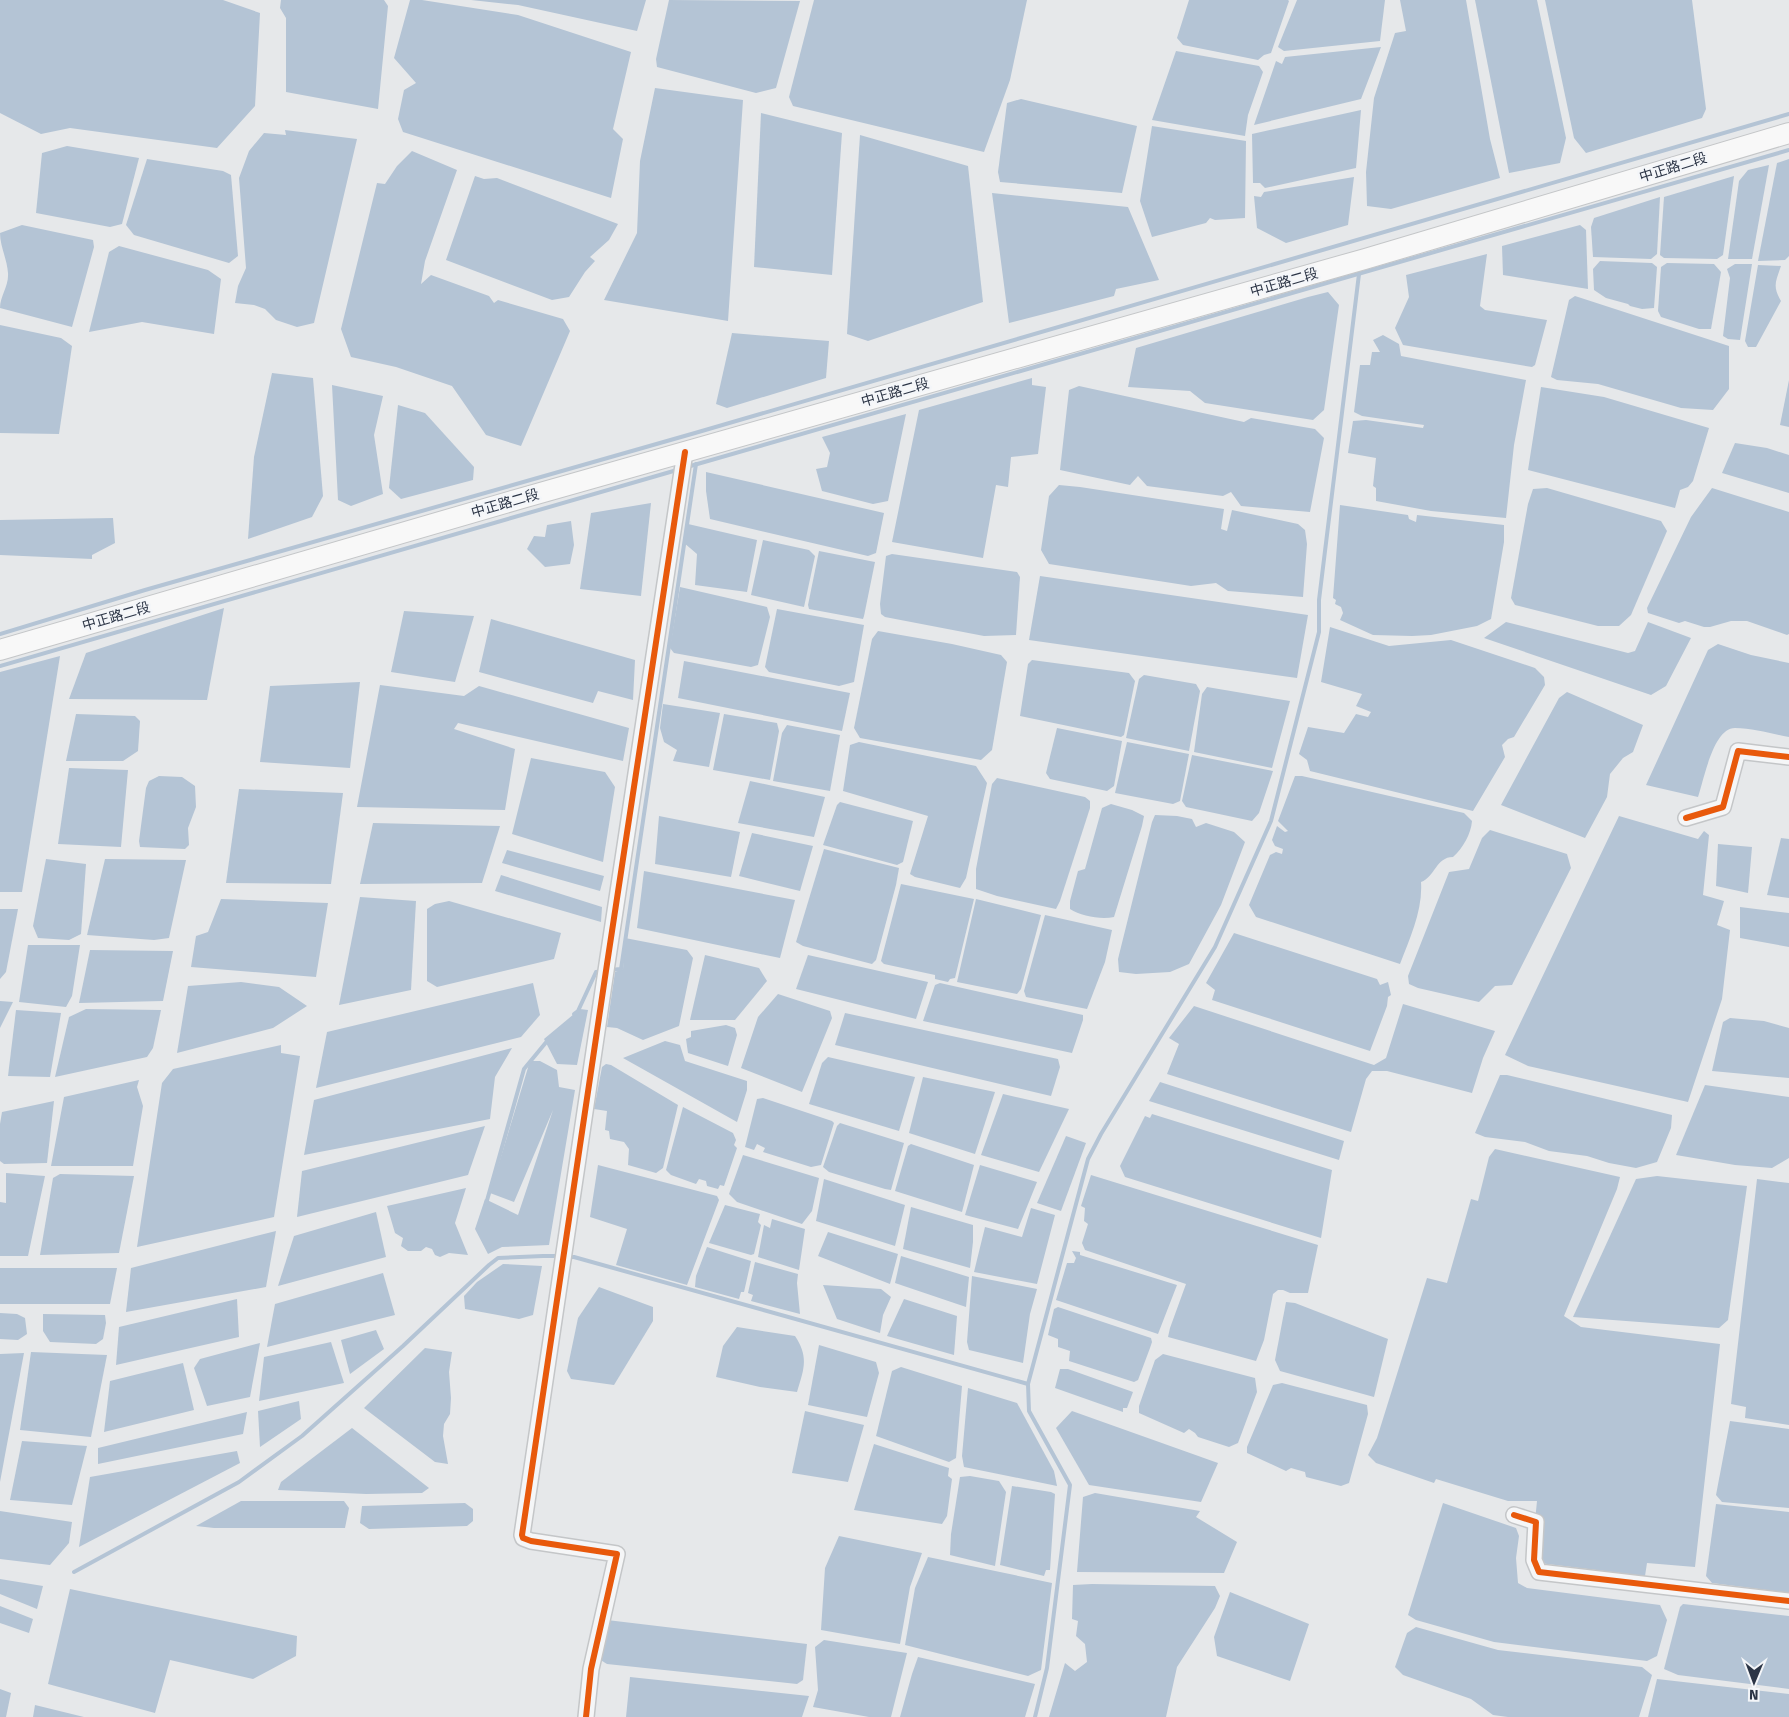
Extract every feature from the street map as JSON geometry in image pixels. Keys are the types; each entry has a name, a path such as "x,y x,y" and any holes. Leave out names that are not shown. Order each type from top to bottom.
{"main road":[{"name":"中正路二段","path":"0,650 1356,261 1789,133"}],"street":[{"path":"586,1717 591,1669 617,1554 531,1541 523,1538 522,1535 685,452"},
{"path":"1686,818 1723,807 1738,750 1789,757"},
{"path":"1514,1515 1536,1522 1534,1560 1539,1572 1789,1601"}],"water":[{"path":"0,0 223,0 260,13 255,106 217,148 70,128 41,134 0,113"},
{"path":"281,0 384,0 388,6 378,109 286,92 286,18 280,8"},
{"path":"410,0 422,0 518,15 631,52 613,129 623,139 611,198 403,132 398,119 404,90 416,83 394,58"},
{"path":"471,0 646,0 637,31 518,5"},
{"path":"669,0 800,1 776,88 756,93 657,67 656,59"},
{"path":"814,0 1027,0 1010,80 984,152 793,106 789,97"},
{"path":"1189,0 1289,1 1271,53 1264,55 1258,60 1183,45 1177,38"},
{"path":"1297,0 1385,0 1380,41 1284,51 1278,47"},
{"path":"1400,0 1466,0 1490,139 1500,178 1391,209 1367,206 1366,172 1374,98 1395,33 1406,31"},
{"path":"1475,0 1537,0 1566,138 1560,163 1509,173"},
{"path":"1545,0 1692,0 1706,109 1702,118 1586,153 1574,138"},
{"path":"1381,47 1361,99 1254,125 1276,61 1282,64 1285,57"},
{"path":"1176,51 1259,66 1263,72 1248,115 1245,136 1152,120"},
{"path":"655,88 743,100 728,321 604,300 637,233 640,161"},
{"path":"1021,99 1137,126 1122,193 1000,182 998,172 1007,103"},
{"path":"1361,110 1356,168 1265,188 1260,183 1253,183 1252,134"},
{"path":"761,113 842,133 832,275 754,267"},
{"path":"1152,126 1246,141 1245,218 1215,220 1210,218 1206,223 1152,237 1140,201"},
{"path":"285,130 357,139 314,323 297,327 276,320 265,309 254,305 235,303 238,286 246,268 239,178 249,151 264,133 286,135"},
{"path":"860,135 968,166 983,302 868,341 847,334"},
{"path":"67,146 139,158 122,224 110,227 36,213 42,153"},
{"path":"412,151 457,170 425,261 421,284 431,275 489,296 494,303 498,300 563,319 570,331 521,446 486,435 452,386 396,367 351,357 341,329 377,183 385,184 397,166"},
{"path":"147,159 223,171 231,175 238,256 229,263 134,235 126,225"},
{"path":"1789,159 1789,256 1785,260 1758,261 1777,163"},
{"path":"1769,165 1752,259 1728,259 1739,181 1748,170"},
{"path":"475,176 484,179 497,178 618,224 609,240 590,257 595,261 585,272 569,297 552,300 446,260"},
{"path":"1734,176 1723,255 1717,259 1664,258 1660,255 1664,197"},
{"path":"1354,177 1348,225 1286,243 1257,228 1254,196 1261,197 1264,192"},
{"path":"992,193 1128,207 1159,280 1116,289 1114,296 1009,323"},
{"path":"1660,197 1657,254 1651,259 1593,257 1591,227 1594,218"},
{"path":"22,225 93,240 94,247 72,327 0,308 8,273 0,233"},
{"path":"1580,225 1586,230 1588,289 1503,275 1502,246"},
{"path":"119,246 208,270 221,279 214,334 142,322 89,332 109,252"},
{"path":"1487,254 1480,306 1485,310 1547,320 1535,365 1532,367 1403,345 1395,328 1409,297 1406,275"},
{"path":"1600,261 1652,263 1657,267 1654,308 1642,309 1630,306 1606,298 1594,290 1593,269"},
{"path":"1667,263 1714,264 1721,272 1711,329 1699,329 1661,317 1658,311 1661,267"},
{"path":"1735,264 1752,264 1740,340 1728,339 1723,336 1730,278 1727,269"},
{"path":"1758,265 1781,266 1776,280 1776,291 1781,301 1756,347 1748,347 1745,341"},
{"path":"1328,292 1339,305 1324,410 1313,420 1205,403 1190,391 1128,387 1136,348"},
{"path":"1575,296 1729,346 1729,389 1713,410 1681,408 1598,384 1557,380 1551,377 1569,300"},
{"path":"0,325 61,338 72,346 59,434 0,433"},
{"path":"732,333 829,341 826,378 727,408 716,404"},
{"path":"1383,335 1399,344 1401,356 1526,380 1514,445 1506,518 1431,511 1376,501 1376,488 1373,486 1376,458 1348,453 1353,421 1366,420 1423,428 1424,425 1362,416 1354,412 1360,365 1370,365 1372,352 1380,352 1373,340"},
{"path":"272,373 313,378 323,496 312,517 248,539 254,457"},
{"path":"1032,378 1032,385 1046,387 1038,454 1011,457 1008,487 996,485 983,558 892,542 919,410"},
{"path":"1789,380 1789,427 1780,425"},
{"path":"332,385 383,396 374,435 383,494 351,506 338,500"},
{"path":"1079,386 1244,422 1251,418 1315,429 1324,438 1310,512 1241,506 1231,492 1223,496 1147,486 1138,476 1130,485 1060,470 1069,390"},
{"path":"1541,387 1604,397 1709,428 1693,481 1688,487 1680,490 1675,508 1528,470"},
{"path":"398,405 425,413 474,467 473,480 401,499 389,488"},
{"path":"906,414 888,501 873,504 822,491 816,469 827,467 830,453 822,437"},
{"path":"1735,443 1767,448 1789,455 1789,493 1722,473"},
{"path":"706,472 884,513 876,553 868,556 710,519 706,491"},
{"path":"1059,485 1224,509 1221,529 1227,531 1232,510 1298,524 1305,530 1307,544 1303,597 1228,591 1216,583 1191,586 1049,564 1041,550 1049,496"},
{"path":"1547,488 1661,521 1667,531 1631,615 1619,626 1598,626 1515,605 1511,598 1528,504 1533,489"},
{"path":"1712,488 1789,512 1789,634 1787,635 1747,621 1731,621 1704,627 1685,621 1679,623 1648,613 1647,608 1691,517"},
{"path":"651,503 641,596 580,589 591,513"},
{"path":"1340,505 1408,515 1409,519 1416,522 1417,515 1504,525 1504,542 1491,619 1477,626 1431,635 1412,636 1373,635 1340,620 1343,613 1341,607 1335,604 1336,600 1333,598"},
{"path":"113,518 115,543 92,555 92,559 0,555 0,520"},
{"path":"571,521 574,545 570,564 545,567 527,549 534,536 545,537 547,525"},
{"path":"688,524 757,540 747,592 695,585 697,554 683,542"},
{"path":"763,540 809,550 815,556 804,607 751,595"},
{"path":"819,551 875,562 863,619 809,609 808,605"},
{"path":"892,554 1017,572 1020,577 1016,635 984,636 885,617 881,614 880,604 886,556"},
{"path":"1040,576 1308,615 1297,678 1029,640"},
{"path":"680,587 767,607 770,617 758,665 751,667 674,653 670,648"},
{"path":"224,608 207,700 69,699 86,653"},
{"path":"777,609 864,625 854,682 839,686 769,672 765,667"},
{"path":"404,611 474,616 455,682 391,672"},
{"path":"491,619 635,660 633,700 598,691 593,703 479,672"},
{"path":"1506,622 1628,653 1635,651 1648,622 1691,638 1666,686 1651,695 1484,638"},
{"path":"1330,627 1389,646 1451,640 1535,668 1544,677 1545,685 1514,737 1508,739 1502,745 1505,757 1473,811 1310,771 1307,760 1299,754 1308,727 1344,733 1356,714 1368,717 1371,712 1356,706 1362,694 1321,682"},
{"path":"878,631 1001,655 1007,662 992,750 981,760 860,738 854,728 872,639"},
{"path":"1718,644 1751,655 1789,663 1789,737 1749,729 1735,728 1727,730 1715,745 1710,756 1698,797 1646,785 1708,650"},
{"path":"60,656 22,892 0,892 0,672"},
{"path":"1032,660 1129,673 1135,681 1124,735 1121,737 1020,716 1028,664"},
{"path":"684,661 850,693 842,731 678,698"},
{"path":"1144,675 1196,684 1200,691 1189,751 1126,738 1139,679"},
{"path":"360,682 350,768 260,762 270,686"},
{"path":"380,685 464,696 479,686 629,728 623,761 458,723 454,729 515,749 505,810 357,807"},
{"path":"1207,687 1290,701 1272,768 1194,752 1202,694"},
{"path":"1567,692 1643,725 1633,752 1623,758 1610,774 1607,797 1585,838 1501,805 1559,698"},
{"path":"663,704 720,713 709,767 673,761 677,750 664,742 660,728"},
{"path":"76,714 135,716 140,721 138,751 123,761 66,761"},
{"path":"724,714 777,723 779,731 770,780 713,770"},
{"path":"787,725 840,735 830,791 773,781 782,733"},
{"path":"1057,728 1122,741 1114,786 1107,791 1050,779 1046,773"},
{"path":"859,742 976,766 987,783 966,878 960,888 915,877 910,874 928,816 843,791 850,745"},
{"path":"1127,742 1189,754 1180,801 1173,804 1115,793"},
{"path":"1192,755 1273,771 1259,813 1252,821 1186,807 1182,801"},
{"path":"531,758 605,772 615,787 603,862 512,834"},
{"path":"69,768 128,770 121,847 58,844"},
{"path":"159,776 182,777 195,786 196,807 188,828 189,845 185,849 140,847 139,841 146,788 149,781"},
{"path":"1295,776 1464,813 1472,821 1466,841 1460,849 1453,857 1443,860 1430,876 1421,882 1418,913 1400,964 1256,917 1249,905 1270,855 1276,852 1282,854 1283,849 1275,846 1272,840 1277,826 1285,832 1288,831 1278,821"},
{"path":"997,778 1085,797 1090,801 1090,808 1056,909 997,896 976,889 976,869 992,784"},
{"path":"750,781 825,797 814,837 738,823"},
{"path":"239,789 343,793 331,884 226,883"},
{"path":"840,802 913,821 903,862 897,865 823,845 837,805"},
{"path":"1111,804 1132,810 1144,816 1114,917 1091,917 1070,909 1070,901 1078,871 1085,869 1102,808"},
{"path":"1155,815 1192,819 1196,827 1206,823 1234,832 1245,842 1221,905 1189,964 1170,972 1136,974 1119,972 1118,959"},
{"path":"659,816 740,832 731,877 655,864"},
{"path":"1619,816 1698,839 1704,831 1709,835 1703,895 1724,901 1717,925 1730,930 1722,999 1688,1102 1528,1066 1505,1055"},
{"path":"373,823 500,826 482,883 360,884"},
{"path":"1490,830 1567,854 1571,868 1512,985 1495,986 1479,1002 1418,988 1409,984 1408,976 1449,872 1469,869 1482,838"},
{"path":"752,833 813,846 800,891 739,876"},
{"path":"1781,838 1789,839 1789,898 1767,895"},
{"path":"1718,844 1752,847 1748,893 1716,886"},
{"path":"824,849 899,868 876,960 872,964 803,946 796,942"},
{"path":"507,850 604,876 600,891 502,863"},
{"path":"46,859 86,864 81,934 69,940 38,938 33,926"},
{"path":"105,859 186,860 169,938 154,940 87,935"},
{"path":"644,871 795,900 780,958 637,928"},
{"path":"501,875 602,907 601,922 495,891"},
{"path":"901,884 974,899 955,978 950,979 948,982 935,979 935,975 884,964 881,961"},
{"path":"360,897 416,901 411,990 339,1005"},
{"path":"221,899 328,903 316,977 191,967 196,936 208,932"},
{"path":"976,899 1041,915 1021,989 1017,994 957,982"},
{"path":"449,901 561,933 554,959 437,987 427,981 427,909 435,904"},
{"path":"1740,907 1789,913 1789,947 1740,938"},
{"path":"0,909 18,909 6,972 0,979"},
{"path":"1045,915 1112,930 1105,962 1087,1009 1026,997 1024,991"},
{"path":"1234,933 1377,979 1380,985 1388,982 1391,995 1388,997 1387,1006 1370,1051 1212,1000 1215,990 1206,983"},
{"path":"625,938 687,950 693,958 679,1026 643,1040 617,1028 607,1027 615,972 623,969"},
{"path":"28,945 80,945 72,996 66,1007 19,1002"},
{"path":"90,950 173,951 163,1001 79,1003"},
{"path":"705,955 759,968 767,981 735,1020 690,1020"},
{"path":"808,955 928,982 916,1019 796,989"},
{"path":"241,982 279,987 307,1006 273,1028 177,1053 188,986"},
{"path":"533,983 540,1015 521,1037 316,1088 327,1032"},
{"path":"940,983 1083,1015 1072,1053 923,1021 935,985"},
{"path":"778,994 830,1011 832,1018 802,1092 741,1068 758,1017"},
{"path":"0,1001 13,1002 0,1028"},
{"path":"1403,1004 1495,1031 1483,1058 1472,1093 1387,1071 1372,1071 1366,1079 1351,1132 1167,1074 1179,1044 1169,1038 1194,1006 1374,1065 1386,1058"},
{"path":"86,1009 161,1010 153,1048 147,1057 55,1077 69,1017"},
{"path":"580,1009 588,1010 577,1065 557,1064 544,1039"},
{"path":"16,1010 61,1013 50,1077 8,1076"},
{"path":"845,1013 1058,1059 1060,1067 1051,1096 835,1045"},
{"path":"1730,1018 1764,1021 1789,1028 1789,1078 1712,1071 1723,1022"},
{"path":"726,1025 735,1028 737,1035 728,1066 688,1053 686,1039 691,1037 691,1031"},
{"path":"665,1041 680,1045 685,1061 747,1081 747,1090 737,1122 623,1058"},
{"path":"281,1045 281,1053 300,1056 274,1217 137,1247 162,1083 173,1069"},
{"path":"512,1048 495,1077 490,1119 304,1155 314,1100"},
{"path":"828,1057 915,1077 899,1131 809,1104 822,1063"},
{"path":"530,1061 540,1061 557,1070 559,1087 575,1090 549,1245 502,1247 488,1254 475,1229 485,1199 518,1215 553,1110 514,1202 490,1193"},
{"path":"606,1064 611,1065 678,1105 663,1168 656,1173 628,1165 629,1149 624,1142 610,1139 609,1131 605,1130 607,1111 594,1109 602,1067"},
{"path":"1500,1075 1507,1075 1672,1115 1671,1128 1657,1162 1636,1168 1609,1163 1587,1156 1549,1151 1525,1142 1485,1137 1475,1133"},
{"path":"923,1077 995,1092 975,1154 909,1133"},
{"path":"139,1080 137,1087 143,1106 133,1166 51,1166 64,1097"},
{"path":"1160,1082 1344,1141 1339,1160 1149,1101"},
{"path":"1705,1085 1789,1097 1789,1158 1772,1168 1735,1165 1676,1155"},
{"path":"1003,1094 1069,1109 1039,1172 981,1155"},
{"path":"763,1098 834,1123 821,1165 811,1167 763,1152 765,1148 757,1144 754,1150 745,1147 757,1099"},
{"path":"54,1101 47,1163 4,1164 0,1161 0,1124 2,1112"},
{"path":"683,1107 733,1133 736,1140 734,1145 737,1148 724,1186 720,1185 718,1189 707,1186 706,1181 699,1179 696,1184 671,1175 666,1170"},
{"path":"1152,1114 1332,1170 1321,1238 1125,1177 1120,1166 1145,1116 1150,1118"},
{"path":"840,1123 904,1143 891,1190 829,1172 823,1167 837,1126"},
{"path":"485,1126 468,1175 297,1217 302,1171"},
{"path":"1066,1136 1086,1143 1061,1211 1037,1203"},
{"path":"911,1144 974,1165 962,1212 895,1191 908,1146"},
{"path":"1495,1149 1620,1177 1617,1189 1564,1316 1581,1327 1720,1344 1695,1567 1647,1563 1645,1576 1531,1562 1537,1501 1508,1501 1436,1479 1434,1483 1376,1463 1368,1455 1377,1438 1427,1278 1447,1283 1471,1199 1478,1201 1489,1157"},
{"path":"743,1155 819,1178 812,1211 802,1224 737,1202 729,1194"},
{"path":"598,1165 717,1196 719,1200 687,1285 616,1265 627,1229 590,1217"},
{"path":"980,1165 1037,1182 1018,1229 965,1215"},
{"path":"6,1173 45,1176 28,1256 0,1256 0,1202 6,1203"},
{"path":"60,1174 134,1176 119,1253 40,1255 53,1178"},
{"path":"1091,1175 1318,1245 1308,1293 1290,1293 1278,1290 1273,1294 1264,1340 1256,1361 1168,1337 1186,1284 1085,1250 1082,1243 1088,1224 1084,1221 1085,1208 1081,1206"},
{"path":"1657,1176 1747,1186 1728,1320 1719,1328 1573,1317 1636,1179"},
{"path":"824,1179 905,1205 895,1246 816,1221"},
{"path":"1757,1179 1789,1183 1789,1425 1745,1418 1746,1407 1731,1404"},
{"path":"466,1188 455,1223 468,1255 449,1253 440,1257 435,1255 432,1249 426,1247 421,1251 408,1251 401,1246 403,1238 395,1233 387,1206"},
{"path":"725,1205 760,1214 758,1222 761,1225 754,1254 751,1255 709,1243"},
{"path":"911,1207 973,1225 970,1268 903,1249"},
{"path":"1031,1208 1055,1215 1037,1284 974,1272 985,1227 1022,1237"},
{"path":"376,1212 386,1257 278,1286 294,1236"},
{"path":"772,1219 805,1229 799,1270 758,1257 764,1225 770,1228"},
{"path":"276,1231 266,1287 126,1312 131,1268"},
{"path":"828,1232 898,1254 890,1284 818,1256"},
{"path":"707,1247 751,1261 744,1292 741,1292 739,1299 695,1287 696,1276"},
{"path":"1072,1251 1080,1252 1080,1255 1177,1285 1158,1334 1056,1300 1067,1263 1074,1263 1076,1258"},
{"path":"901,1256 969,1277 966,1307 895,1283"},
{"path":"755,1262 798,1274 800,1314 751,1301 753,1295 748,1293"},
{"path":"503,1264 542,1266 533,1315 519,1319 465,1309 464,1296 477,1282"},
{"path":"0,1268 117,1268 110,1304 0,1304"},
{"path":"383,1273 395,1315 267,1347 275,1304"},
{"path":"972,1276 1037,1289 1030,1314 1023,1363 969,1350 967,1342"},
{"path":"823,1285 881,1289 891,1297 883,1315 880,1333 837,1319"},
{"path":"599,1287 653,1307 653,1321 614,1385 571,1379 567,1371 578,1318"},
{"path":"237,1299 239,1337 116,1365 119,1327"},
{"path":"904,1299 957,1316 954,1355 887,1336"},
{"path":"1286,1302 1295,1303 1388,1339 1374,1397 1280,1371 1275,1360"},
{"path":"1058,1307 1151,1338 1152,1342 1138,1380 1134,1382 1069,1361 1070,1351 1058,1347 1058,1339 1048,1335 1054,1309"},
{"path":"0,1313 17,1314 25,1318 27,1334 18,1340 0,1339"},
{"path":"43,1314 105,1315 106,1323 103,1339 96,1344 50,1342 43,1331"},
{"path":"737,1327 795,1336 804,1357 802,1376 797,1392 760,1387 716,1377 723,1346"},
{"path":"376,1330 384,1349 350,1374 341,1340"},
{"path":"331,1342 344,1383 259,1401 264,1357"},
{"path":"260,1343 250,1397 207,1406 194,1368 200,1359"},
{"path":"819,1345 876,1362 879,1373 867,1417 808,1405"},
{"path":"425,1348 452,1352 449,1372 450,1414 444,1424 443,1436 448,1464 435,1462 364,1408"},
{"path":"31,1352 107,1355 91,1437 20,1430"},
{"path":"24,1353 0,1482 0,1354"},
{"path":"1163,1354 1255,1378 1257,1392 1238,1443 1229,1447 1198,1437 1189,1429 1184,1433 1139,1413 1139,1406 1155,1360"},
{"path":"183,1363 194,1410 104,1432 110,1381"},
{"path":"901,1367 962,1386 956,1458 949,1462 876,1436 892,1371"},
{"path":"1060,1369 1068,1369 1133,1392 1127,1408 1123,1408 1123,1412 1055,1388"},
{"path":"1282,1383 1367,1405 1368,1414 1349,1483 1341,1486 1306,1477 1305,1472 1291,1468 1286,1471 1247,1453 1247,1447 1273,1385"},
{"path":"968,1388 1017,1403 1054,1471 1057,1486 964,1467 962,1456"},
{"path":"299,1401 301,1419 260,1447 258,1411"},
{"path":"805,1411 864,1425 848,1482 792,1473"},
{"path":"1072,1411 1218,1463 1201,1502 1089,1485 1056,1428"},
{"path":"247,1412 243,1434 98,1464 98,1448"},
{"path":"1730,1421 1789,1429 1789,1508 1722,1502 1716,1495"},
{"path":"352,1428 429,1488 422,1493 366,1494 278,1490 281,1482"},
{"path":"22,1441 87,1446 72,1505 10,1500"},
{"path":"874,1444 949,1468 948,1476 952,1479 947,1516 942,1524 854,1510"},
{"path":"237,1451 240,1463 79,1547 90,1477"},
{"path":"970,1476 999,1481 1006,1492 995,1566 950,1555 951,1534 960,1477"},
{"path":"1012,1486 1055,1494 1050,1570 1046,1570 1044,1576 1000,1565"},
{"path":"1095,1493 1200,1511 1196,1517 1237,1542 1224,1573 1077,1572 1083,1497"},
{"path":"241,1501 344,1501 349,1508 345,1528 214,1528 196,1526"},
{"path":"465,1503 473,1509 473,1521 467,1526 369,1529 360,1523 362,1506"},
{"path":"1443,1503 1516,1528 1519,1536 1516,1558 1518,1583 1527,1588 1660,1605 1667,1620 1657,1656 1647,1661 1494,1642 1416,1620 1408,1615"},
{"path":"1716,1504 1789,1512 1789,1593 1712,1583 1706,1576"},
{"path":"0,1511 72,1522 69,1543 50,1565 0,1559"},
{"path":"839,1536 922,1553 910,1587 900,1644 821,1630 825,1568"},
{"path":"928,1557 1052,1583 1041,1670 1028,1676 905,1645 915,1588"},
{"path":"0,1579 43,1586 37,1609 0,1594"},
{"path":"1073,1585 1215,1586 1220,1596 1215,1608 1177,1667 1166,1717 1049,1717 1065,1663 1075,1671 1087,1662 1085,1644 1076,1636 1078,1621 1072,1619"},
{"path":"70,1589 297,1636 296,1656 253,1679 170,1660 155,1713 48,1684"},
{"path":"1230,1592 1309,1624 1290,1681 1217,1656 1214,1637"},
{"path":"1683,1604 1789,1616 1789,1689 1678,1675 1664,1669 1680,1607"},
{"path":"0,1606 33,1619 29,1633 0,1623"},
{"path":"607,1620 807,1644 803,1680 797,1684 607,1664 599,1659"},
{"path":"1416,1627 1498,1650 1642,1667 1652,1675 1639,1717 1508,1717 1493,1715 1471,1699 1403,1675 1395,1667 1407,1633"},
{"path":"824,1640 907,1653 891,1717 869,1717 813,1707 818,1690 815,1647"},
{"path":"918,1657 1035,1684 1025,1717 900,1717"},
{"path":"630,1677 809,1696 802,1717 626,1717"},
{"path":"1657,1679 1789,1694 1789,1717 1648,1717"},
{"path":"0,1689 11,1693 6,1717 0,1717"},
{"path":"35,1705 84,1717 33,1717"}],"waterway":[{"path":"0,634 145,590 695,433 1789,114"},
{"path":"687,467 1789,150"},
{"path":"1035,1717 1047,1668 1070,1485 1029,1411 1028,1384 1088,1159 1101,1134 1215,947 1271,821 1319,632 1319,600 1359,274"},
{"path":"610,970 621,969 696,464"},
{"path":"0,666 677,470"},
{"path":"574,1014 578,1011 596,972 603,971"},
{"path":"486,1204 524,1069 548,1040"},
{"path":"74,1572 239,1482 302,1436 498,1258 560,1256"},
{"path":"567,1257 574,1257 1028,1384"}],"cycle path":[{"path":"586,1717 591,1669 617,1554 531,1541 523,1538 522,1535 685,452"},
{"path":"1686,818 1723,807 1738,751 1789,757"},
{"path":"1514,1515 1536,1522 1534,1560 1539,1572 1789,1601"}]}
